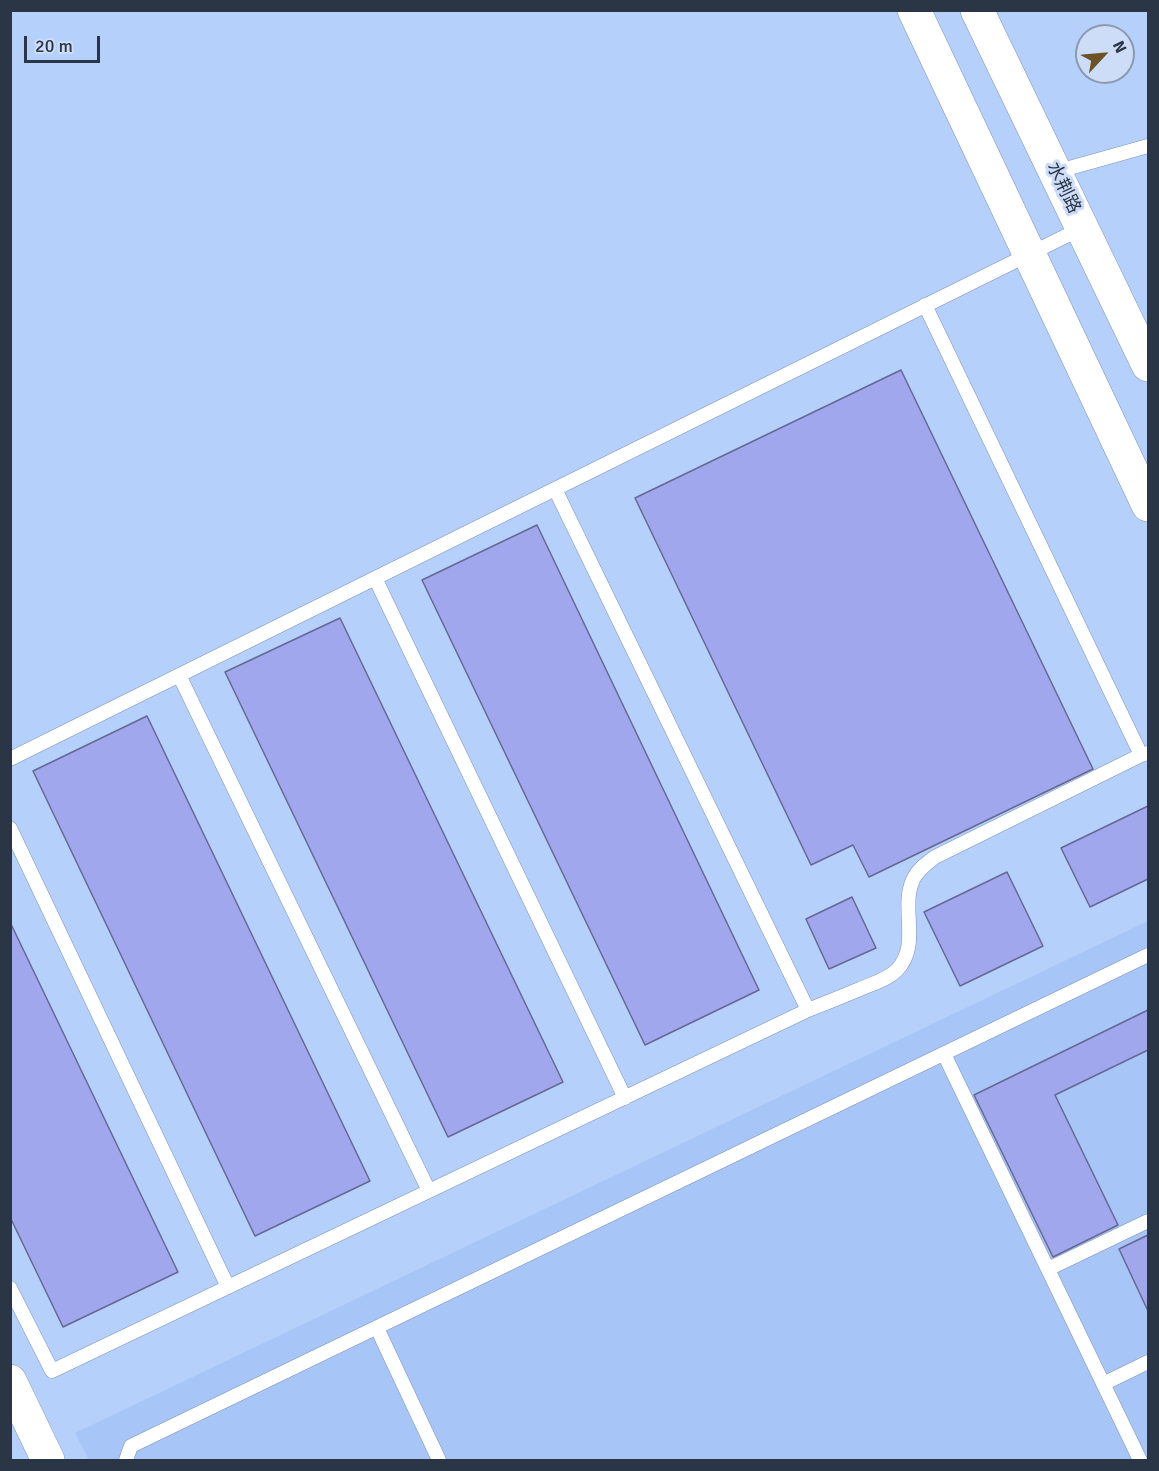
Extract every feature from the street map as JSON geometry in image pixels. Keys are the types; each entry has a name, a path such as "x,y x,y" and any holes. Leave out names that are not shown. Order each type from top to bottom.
{"main road":[{"path":"914,10 1149,505"},
{"name":"水荆路","path":"977,10 1149,365"},
{"path":"14,1397 48,1461"}],"lane":[{"path":"1055,172 1149,146"},
{"path":"10,759 1082,228"},
{"path":"10,1288 52,1371 808,1010 887,978 899,968 910,940 910,887 917,873 935,857 1145,754 926,305"},
{"path":"555,489 808,1010"},
{"path":"375,578 625,1098"},
{"path":"179,675 429,1191"},
{"path":"10,828 228,1287"},
{"path":"126,1461 131,1446 1149,955"},
{"path":"944,1054 1140,1461"},
{"path":"1048,1269 1149,1221"},
{"path":"377,1328 439,1461"},
{"path":"1103,1384 1149,1362"}],"shaded area":[{"path":"1148,921 1148,1460 89,1460 75,1433"}],"building":[{"path":"901,370 1093,769 869,877 853,845 811,865 635,498"},
{"path":"537,525 759,990 645,1045 422,580"},
{"path":"340,618 563,1082 448,1137 225,672"},
{"path":"147,716 370,1181 255,1236 33,771"},
{"path":"1148,806 1148,879 1090,907 1061,848"},
{"path":"1007,872 1043,946 960,986 924,912"},
{"path":"852,897 876,948 829,969 806,919"},
{"path":"10,922 178,1272 63,1327 10,1217"},
{"path":"1148,1010 1148,1050 1055,1095 1118,1225 1053,1257 974,1095"},
{"path":"1148,1235 1148,1311 1119,1249"}]}
